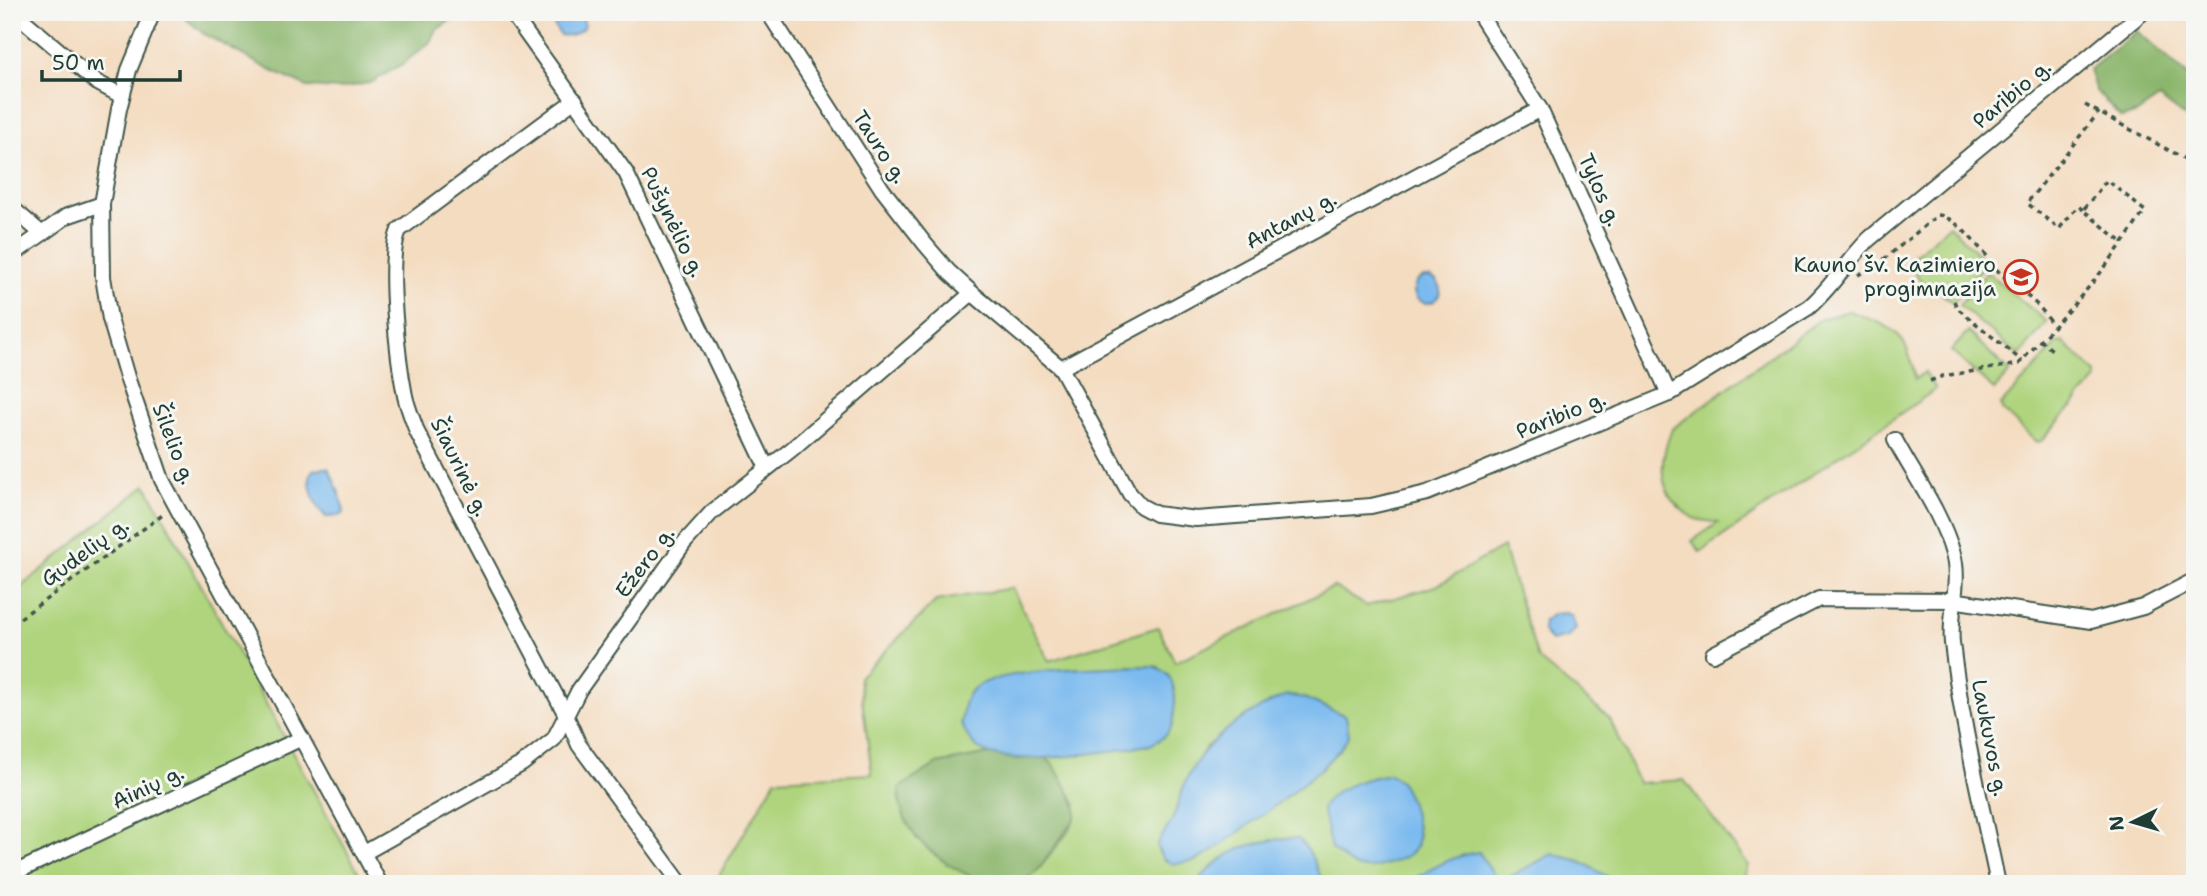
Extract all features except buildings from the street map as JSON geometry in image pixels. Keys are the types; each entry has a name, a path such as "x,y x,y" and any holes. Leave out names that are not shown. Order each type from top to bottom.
{"street":[{"path":"14,12 96,82 122,96"},
{"name":"Šilelio g.","path":"153,12 122,96 102,204 103,277 110,319 162,480 380,884"},
{"name":"Pušynėlio g.","path":"511,12 626,173 767,468"},
{"name":"Tauro g.","path":"768,12 882,189 948,272 972,293"},
{"name":"Tylos g.","path":"1478,12 1540,109 1669,394"},
{"name":"Paribio g.","path":"972,293 1061,368 1130,494 1141,506 1156,514 1196,519 1371,506 1400,500 1427,493 1669,394 1809,307 1826,292 1869,239 2143,12"},
{"name":"Šiaurinė g.","path":"575,100 400,230 395,240 393,259 397,338 409,408 418,432 566,715 579,745 681,884"},
{"name":"Antanų g.","path":"1061,368 1540,109"},
{"path":"12,255 67,216 102,204"},
{"path":"12,208 41,233"},
{"name":"Ežero g.","path":"364,853 522,764 554,739 579,690 684,543 712,512 972,293"},
{"name":"Laukuvos g.","path":"1895,440 1947,536 1956,574 1950,620 1955,668 1998,884"},
{"path":"1713,654 1819,599 1952,600 2091,621 2144,607 2195,580"},
{"name":"Ainių g.","path":"12,874 302,738"}],"path":[{"path":"2085,105 2185,159 2195,146"},
{"path":"2099,112 2027,203 2059,229 2078,206 2122,242"},
{"path":"1930,381 1943,376 2016,365 2094,281 2146,211 2107,180 2083,209"},
{"path":"1840,272 1863,274 1941,214 1951,219 2006,280 2043,311 2052,326"},
{"path":"1983,267 1990,261"},
{"path":"1954,301 1957,308 2021,361"},
{"path":"2040,340 2052,350"},
{"name":"Gudelių g.","path":"12,624 176,505"}],"green space":[{"path":"178,12 463,12 435,31 430,42 404,63 372,82 339,89 307,87 270,70 204,34"},
{"path":"2137,31 2195,82 2195,125 2159,98 2137,113 2121,118 2096,91 2089,70"},
{"path":"1949,225 1986,262 1953,303 1936,289 1923,284 1907,262"},
{"path":"1987,272 2047,322 2019,356 1959,305"},
{"path":"1849,311 1896,333 1907,350 1915,379 1925,372 1936,389 1700,552 1692,541 1718,523 1689,515 1678,506 1666,488 1663,460 1672,429 1821,319"},
{"path":"1968,332 2010,372 1994,390 1951,351"},
{"path":"2063,342 2097,374 2097,379 2041,441 2036,442 2002,410 2001,405 2058,343"},
{"path":"146,485 365,884 12,884 12,594"},
{"path":"1503,547 1538,659 1610,719 1638,783 1684,780 1748,865 1742,884 1620,884 1580,861 1552,854 1499,883 1420,875 1408,884 1324,884 1323,879 1287,838 1250,845 1230,854 1201,878 1201,884 1011,884 1026,880 1047,859 1071,828 1076,804 1053,764 1043,757 1150,745 1159,667 1150,666 1084,668 1007,676 973,689 967,696 961,724 975,746 989,754 937,764 911,780 898,797 916,838 973,876 993,884 714,884 776,779 872,774 859,677 936,601 1012,588 1049,661 1158,627 1175,662 1334,587 1367,606 1436,586","holes":["1257,710 1339,713 1346,716 1343,745 1321,769 1246,825 1165,861 1157,845 1171,823 1187,778 1206,747","1323,808 1414,816 1418,839 1395,857 1376,867 1357,865 1331,849"]},
{"path":"989,754 1016,759 1042,757 1048,760 1055,767 1076,808 1073,821 1041,867 1024,880 1012,883 972,877 936,856 916,836 900,805 899,788 937,764"}],"water":[{"path":"552,12 581,12 585,25 574,34 560,35 551,20"},
{"path":"1427,277 1436,281 1440,290 1436,299 1427,303 1418,299 1414,290 1418,281"},
{"path":"328,468 340,496 344,513 338,516 326,517 314,498 310,475 313,470"},
{"path":"1566,613 1572,616 1576,629 1568,637 1551,641 1543,632 1543,622 1553,614"},
{"path":"1150,666 1158,668 1169,677 1175,697 1171,728 1150,745 1060,757 1010,758 990,754 976,747 961,724 967,696 973,689 987,682 1031,672"},
{"path":"1287,695 1304,698 1346,716 1349,735 1343,745 1321,769 1210,853 1195,861 1173,864 1162,858 1157,845 1173,817 1186,781 1204,752 1242,719"},
{"path":"1390,774 1399,780 1411,803 1417,834 1415,848 1405,857 1389,864 1372,868 1355,867 1331,849 1322,808 1327,800 1342,789"},
{"path":"1287,838 1299,839 1309,851 1324,884 1201,884 1201,878 1230,854 1250,845"},
{"path":"1479,852 1499,883 1552,854 1580,861 1620,884 1408,884 1442,863"}],"place":[{"name":"Kauno šv. Kazimiero progimnazija","path":"2021,277"}]}
